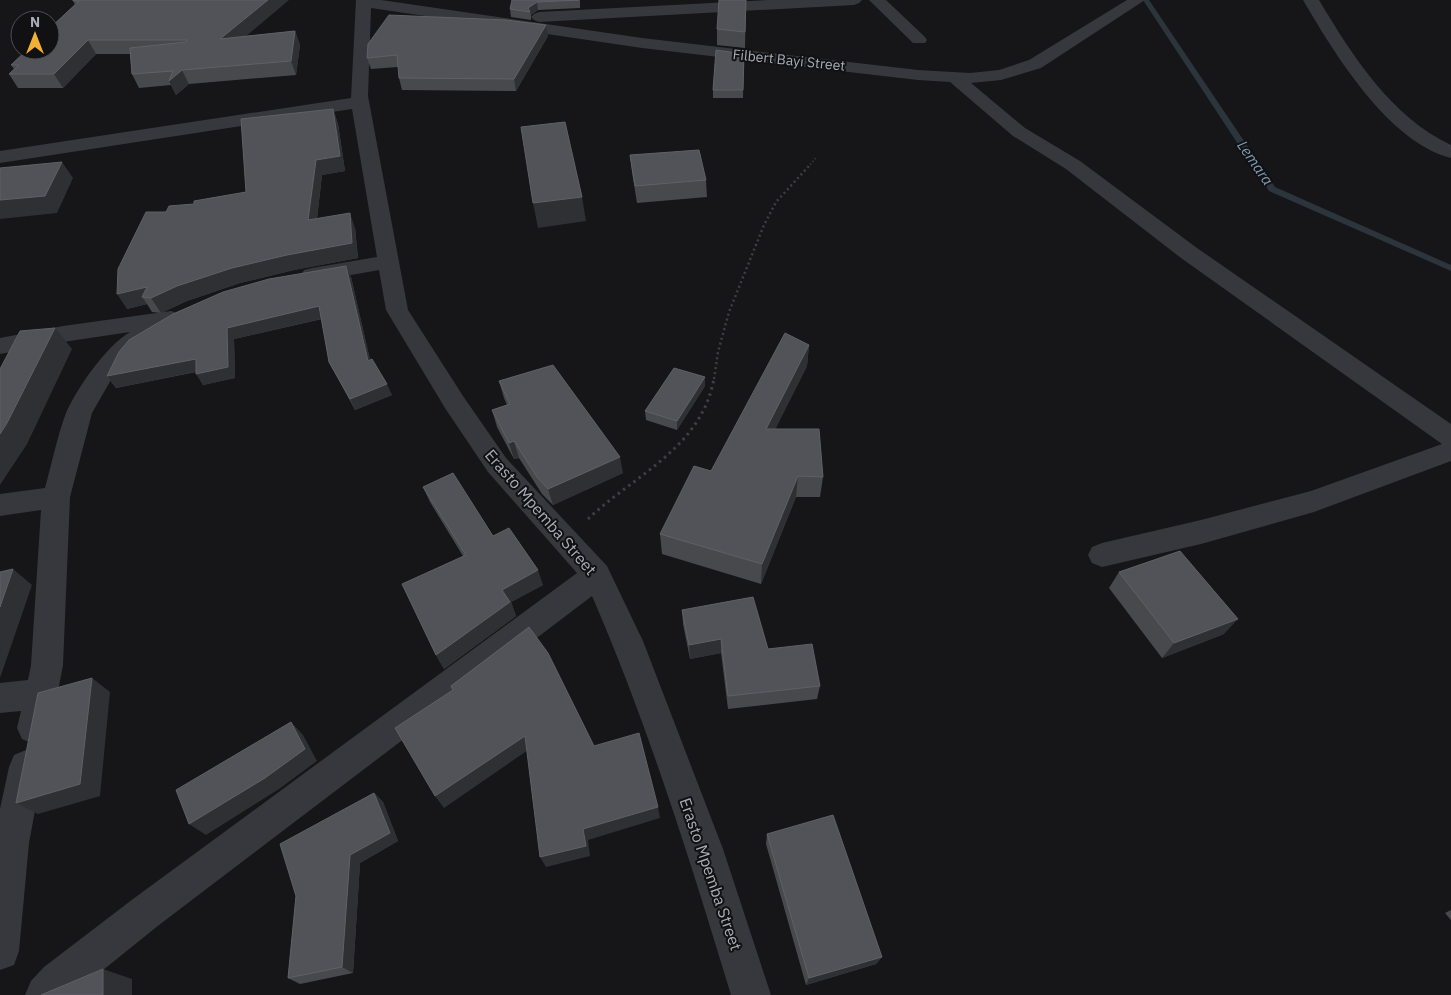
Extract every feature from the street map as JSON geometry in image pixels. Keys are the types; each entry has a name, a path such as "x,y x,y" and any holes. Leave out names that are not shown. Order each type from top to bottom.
{"street":[{"path":"465,18 516,18 854,0"},
{"path":"877,0 919,40"},
{"name":"Filbert Bayi Street","path":"364,1 465,18 642,43 918,75 970,78 1001,75 1035,64 1136,0"},
{"path":"1311,0 1363,77 1392,112 1413,132 1436,147 1451,152"},
{"name":"Erasto Mpemba Street","path":"364,1 360,102 397,310 454,402 497,465 597,575 627,642 705,849 751,995"},
{"path":"954,77 1019,132 1073,165 1189,254 1451,437"},
{"path":"0,157 360,102"},
{"path":"292,279 389,262"},
{"path":"0,951 11,843 47,665 56,497 79,413 104,372 128,344 196,308"},
{"path":"0,346 63,334 171,320"},
{"path":"1102,555 1201,532 1314,500 1451,451"},
{"path":"0,505 56,497"},
{"path":"45,995 58,981 146,912 597,575"},
{"path":"0,698 40,694"}],"path":[{"path":"565,539 606,502 672,454 697,424 712,389 718,352 729,312 749,266 764,224 776,202 816,158"}],"building":[{"path":"268,0 220,39 295,31 291,61 182,70 169,81 173,71 132,74 130,48 186,42 187,40 88,40 54,74 9,74 19,65 11,65 16,60 60,60 60,19 79,1 73,1"},
{"path":"512,0 579,0 537,2 528,8 530,12 510,9"},
{"path":"719,0 746,0 745,32 717,29"},
{"path":"389,15 506,20 546,25 514,79 399,78 397,55 367,58 368,44"},
{"path":"716,50 744,54 743,90 713,90"},
{"path":"333,109 340,156 316,160 308,220 350,213 352,243 287,255 232,268 177,286 151,298 142,297 147,287 117,294 118,269 146,212 166,212 169,206 194,204 194,201 246,192 241,119"},
{"path":"565,122 582,197 533,203 521,127"},
{"path":"699,150 706,180 635,186 630,155"},
{"path":"62,162 45,196 0,200 0,168"},
{"path":"346,266 368,361 372,359 387,384 350,399 329,362 319,306 227,328 228,367 196,374 196,359 107,376 119,352 129,340 173,314 223,292 269,279"},
{"path":"55,328 0,434 0,369 20,331"},
{"path":"785,333 809,345 766,429 819,429 823,477 798,476 762,564 660,534 694,466 711,471"},
{"path":"553,365 620,457 548,489 537,477 514,441 509,443 492,410 510,404 499,381"},
{"path":"674,368 705,377 677,421 645,411"},
{"path":"453,473 493,536 509,528 538,570 502,590 510,602 436,655 402,584 466,555 423,487"},
{"path":"1180,551 1238,619 1174,643 1119,572"},
{"path":"13,569 0,607 0,572"},
{"path":"753,597 768,649 812,644 820,686 728,696 721,639 689,645 682,610"},
{"path":"529,627 548,653 594,746 639,733 658,807 583,829 586,846 540,857 525,736 435,796 395,728 453,690 451,686"},
{"path":"92,678 80,784 16,803 38,693"},
{"path":"291,722 305,749 265,778 189,824 176,790"},
{"path":"374,793 390,833 350,855 342,967 288,978 296,896 280,844"},
{"path":"833,815 882,957 809,978 767,834"},
{"path":"103,969 103,995 41,995"}],"waterway":[{"name":"Lemara","path":"1146,0 1272,189 1451,268"}]}
